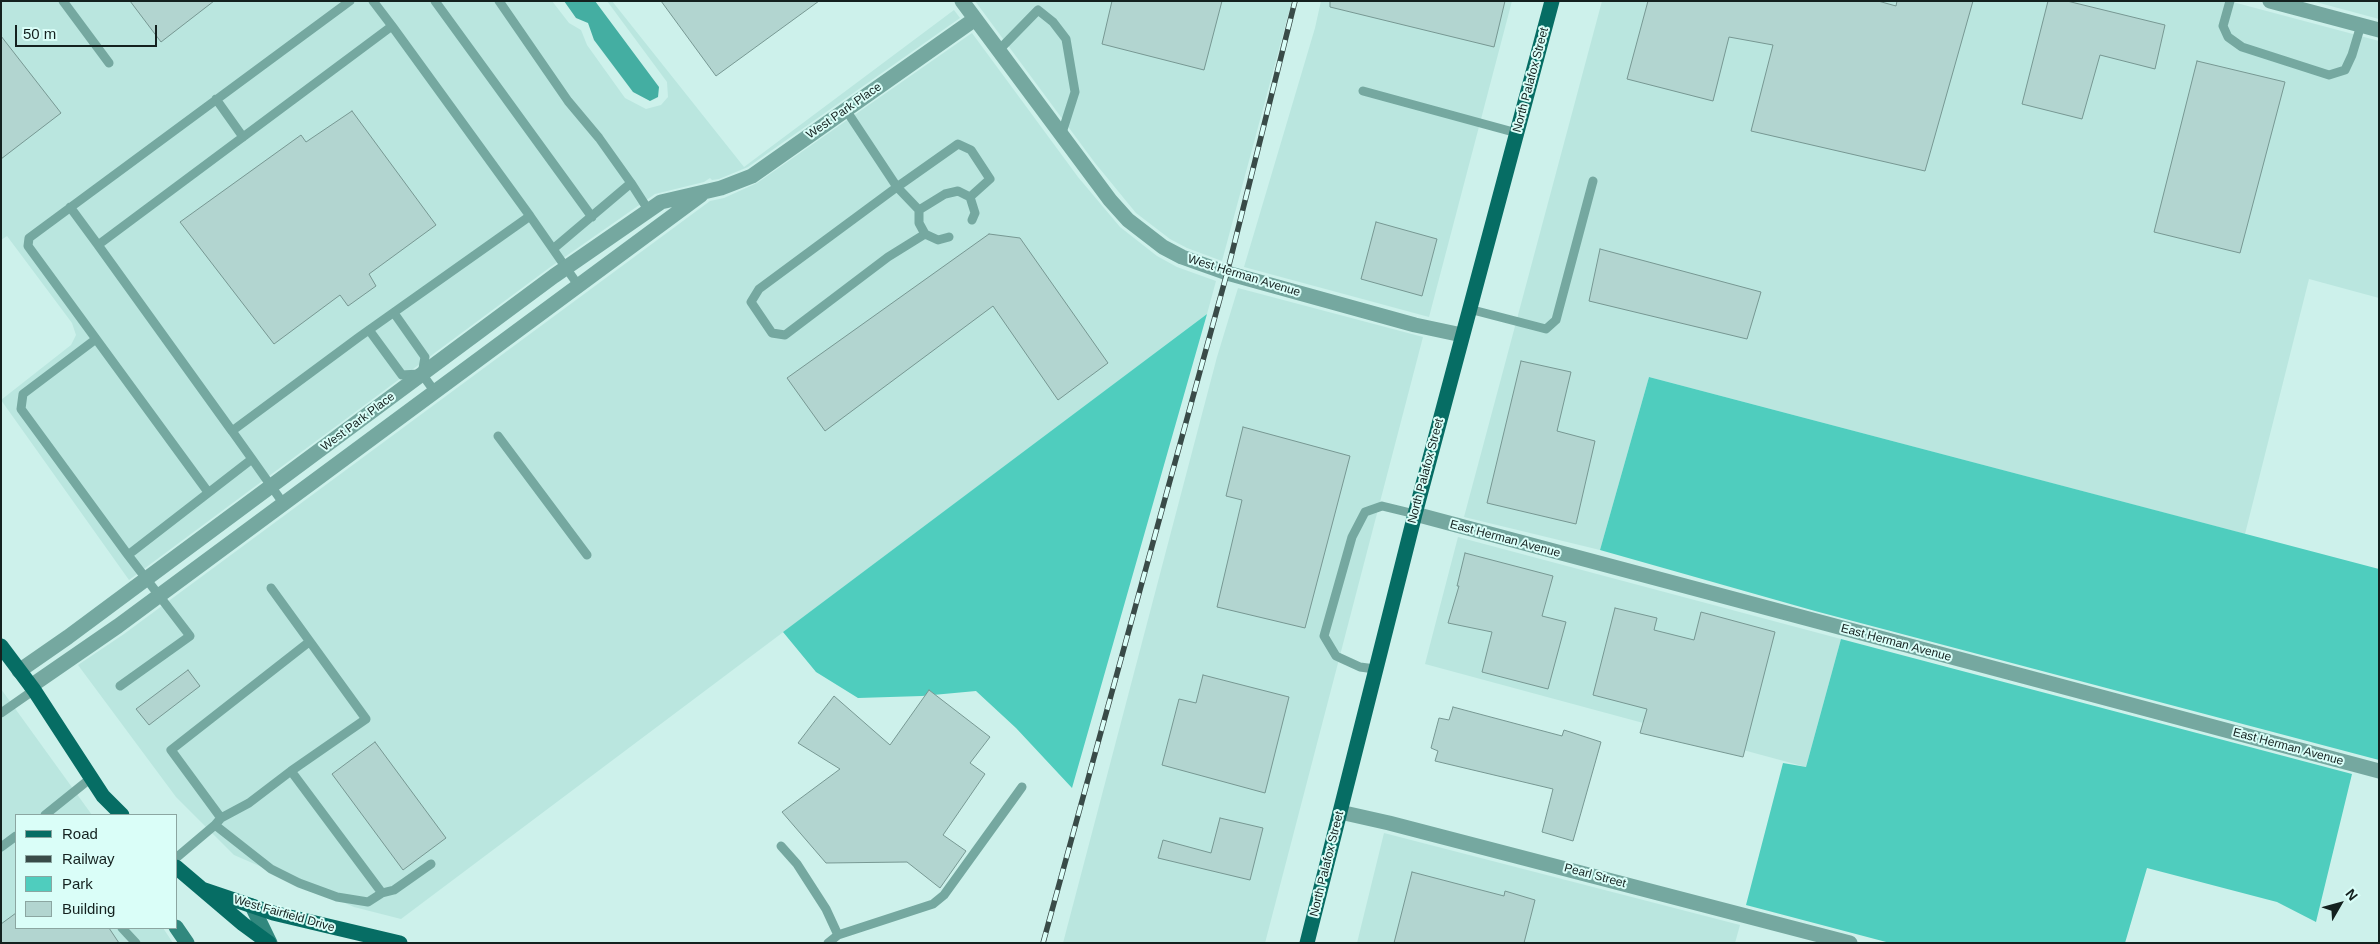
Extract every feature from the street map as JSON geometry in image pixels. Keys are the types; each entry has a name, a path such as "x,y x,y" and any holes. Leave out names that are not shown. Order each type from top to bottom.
{"main road":[{"name":"North Palafox Street","path":"1307,943 1414,514 1552,1"},
{"path":"1,646 33,688 91,778 111,814"},
{"path":"102,796 121,814"},
{"name":"West Fairfield Drive","path":"178,869 202,889 252,906 349,933 400,943"},
{"path":"202,889 243,924 270,943"},
{"path":"252,906 270,943"},
{"path":"177,929 187,943"}],"street":[{"name":"West Herman Avenue","path":"962,1 1110,200 1146,236 1182,257 1249,280 1462,335"},
{"path":"2270,1 2379,30"},
{"name":"West Park Place","path":"19,671 566,268 661,202 721,188 752,176 975,19"},
{"name":"West Park Place","path":"33,688 578,285 707,192"},
{"name":"East Herman Avenue","path":"1414,514 2379,770"},
{"name":"Pearl Street","path":"1340,812 1389,823 1850,943"}],"lane":[{"path":"63,1 109,63"},
{"path":"208,492 28,246 29,238 350,1"},
{"path":"374,1 578,285"},
{"path":"435,1 592,216"},
{"path":"499,1 568,101 599,138 649,211"},
{"path":"2230,1 2223,26 2228,37 2242,47 2329,75 2345,70 2352,55 2360,25"},
{"path":"998,51 1040,5 1066,39 1075,92 1061,136"},
{"path":"98,245 392,26"},
{"path":"1363,91 1517,133"},
{"path":"216,99 243,137"},
{"path":"846,110 897,187 919,210 918,223 925,234 938,240 949,237"},
{"path":"925,234 888,257 786,335 772,333 751,302 759,289 958,144 971,150 990,179 970,197"},
{"path":"1469,309 1546,329 1556,320 1593,181"},
{"path":"553,249 631,183"},
{"path":"919,210 945,194 958,192 970,197"},
{"path":"970,197 975,213 972,220"},
{"path":"70,207 283,503"},
{"path":"232,431 369,330 530,216"},
{"path":"394,313 425,357 422,374 435,392"},
{"path":"369,330 402,375 422,374"},
{"path":"96,339 23,394 21,409 190,636 120,686"},
{"path":"498,436 587,555"},
{"path":"128,555 252,460"},
{"path":"1375,669 1360,667 1336,656 1324,636 1352,537 1365,512 1382,506 1414,514"},
{"path":"178,856 218,822 249,803 366,719 271,588"},
{"path":"309,642 171,750 218,822 271,869 299,883 337,898 368,902 382,892 394,890 430,864"},
{"path":"1,713 33,688"},
{"path":"292,771 382,892"},
{"path":"46,814 91,778"},
{"path":"828,943 838,935 933,904 944,895 1022,787"},
{"path":"1,847 15,837"},
{"path":"781,846 797,864 826,910 838,935"},
{"path":"123,929 136,943"}],"shaded area":[{"path":"1,1 552,1 569,23 581,30 587,45 625,98 646,109 661,105 668,97 667,82 607,1 612,1 744,167 954,10 960,18 748,167 719,179 712,180 710,178 704,182 655,194 549,268 129,580 1,400 71,345 76,335 72,323 7,236 1,240"},
{"path":"975,1 1292,1 1222,261 1187,248 1170,239 1136,213 1095,163"},
{"path":"1321,1 1512,1 1429,317 1244,267 1315,28"},
{"path":"1602,1 2229,1 2379,41 2379,298 2309,279 2245,534 1649,377 1600,550 1464,517"},
{"path":"2312,1 2379,1 2379,19"},
{"path":"972,33 1078,177 1120,227 1157,256 1177,267 1216,281 1207,314 401,919 354,907 234,855 176,797 78,665 124,634 710,201 724,198 757,183"},
{"path":"1238,288 1423,337 1265,943 1063,943 1217,357"},
{"path":"1458,537 1841,639 1806,767 1425,664"},
{"path":"1,689 91,814 15,814 15,929 164,929 173,943 1,943"},
{"path":"1384,833 1740,925 1735,943 1357,943"}],"green space":[{"path":"1207,314 1072,788 1016,728 976,691 922,696 858,698 816,672 783,632"},
{"path":"1649,377 2379,569 2379,760 1815,611 1600,550"},
{"path":"1841,639 2352,774 2316,922 2277,902 2147,868 2125,943 1890,943 1746,905 1783,763 1806,767"}],"water":[{"path":"564,1 595,1 659,87 658,97 650,101 633,92 594,40 588,23 576,18"}],"building":[{"path":"130,1 214,1 161,42"},
{"path":"661,1 819,1 716,76"},
{"path":"1112,1 1222,1 1204,70 1102,44"},
{"path":"1330,1 1505,1 1494,47 1330,7"},
{"path":"1648,1 1878,1 1896,6 1897,1 1973,1 1925,171 1751,131 1773,45 1729,37 1713,101 1627,79"},
{"path":"2048,1 2067,1 2165,25 2155,69 2100,55 2082,119 2022,104"},
{"path":"1,36 61,113 1,159"},
{"path":"2197,61 2285,82 2240,253 2154,232"},
{"path":"352,111 436,225 369,274 376,286 348,306 340,295 274,344 180,222 301,135 306,142"},
{"path":"1376,222 1437,239 1422,296 1361,279"},
{"path":"989,234 1020,238 1108,363 1058,400 993,306 825,431 787,378"},
{"path":"1600,249 1761,292 1747,339 1589,301"},
{"path":"1521,361 1571,372 1557,431 1595,441 1576,524 1487,503"},
{"path":"1243,427 1350,456 1305,628 1217,607 1242,500 1226,496"},
{"path":"1465,553 1553,576 1542,616 1566,622 1548,689 1482,672 1492,632 1448,623 1459,586 1457,586"},
{"path":"1615,608 1657,618 1654,630 1694,640 1701,612 1775,632 1743,757 1640,733 1647,709 1593,695"},
{"path":"188,670 200,686 149,725 136,709"},
{"path":"1203,675 1289,697 1265,793 1162,765 1179,699 1196,703"},
{"path":"929,690 990,737 970,763 985,774 943,835 966,851 940,888 907,862 826,863 782,812 840,769 798,743 834,696 890,745"},
{"path":"1453,707 1562,736 1564,730 1601,742 1573,841 1542,832 1553,789 1435,761 1438,751 1431,748 1439,718 1449,720"},
{"path":"375,742 446,838 403,870 332,774"},
{"path":"1220,818 1263,828 1250,880 1158,858 1163,840 1211,853"},
{"path":"1412,872 1504,896 1505,891 1535,900 1524,943 1394,943"},
{"path":"15,914 15,929 110,929 119,943 1,943 1,924"}],"railway":[{"path":"1043,943 1227,273 1295,1"}]}
